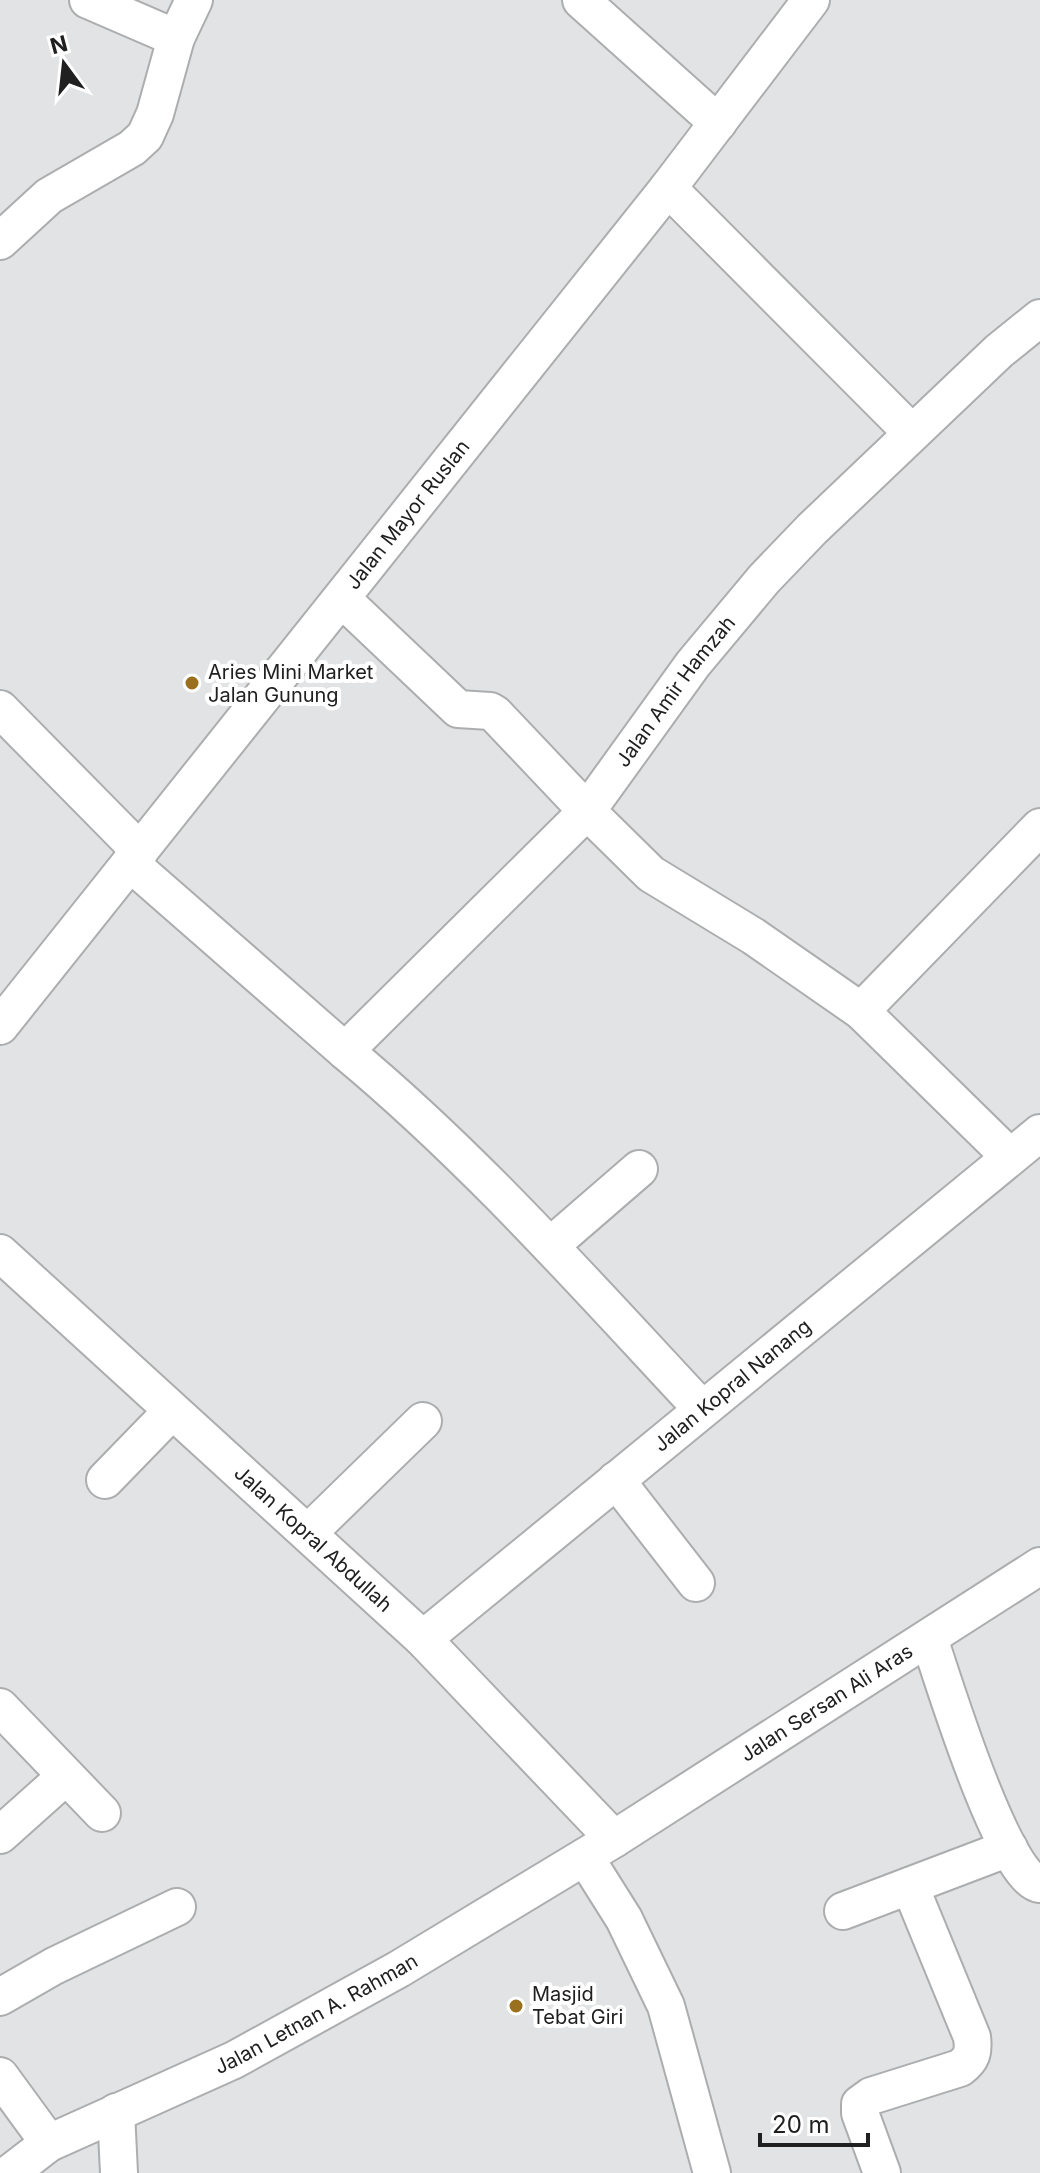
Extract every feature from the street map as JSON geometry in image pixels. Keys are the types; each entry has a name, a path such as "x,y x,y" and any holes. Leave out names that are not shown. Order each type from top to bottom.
{"street":[{"path":"88,0 176,38"},
{"path":"0,241 49,196 132,148 145,136 155,114 176,38 194,0"},
{"path":"581,0 718,123"},
{"name":"Jalan Mayor Ruslan","path":"0,1026 668,188 811,0"},
{"path":"668,188 912,433"},
{"name":"Jalan Amir Hamzah","path":"345,1051 587,811 693,664 764,579 999,351 1037,327"},
{"path":"342,599 458,709 495,714 651,874 753,936 861,1011 1010,1157"},
{"path":"0,709 135,857 470,1163 702,1409"},
{"path":"861,1011 1040,827"},
{"name":"Jalan Kopral Nanang","path":"423,1639 1040,1133"},
{"path":"550,1246 639,1169"},
{"name":"Jalan Kopral Abdullah","path":"0,1253 423,1639 600,1848 624,1919 666,2006 712,2173"},
{"path":"105,1480 172,1411"},
{"path":"308,1533 423,1421"},
{"path":"616,1480 696,1583"},
{"name":"Jalan Sersan Ali Aras","path":"600,1848 1040,1566"},
{"path":"929,1638 973,1769 1026,1878 1040,1884"},
{"path":"0,1707 102,1813"},
{"path":"0,1835 66,1776"},
{"name":"Jalan Letnan A. Rahman","path":"10,2173 49,2143 248,2052 399,1969 600,1848"},
{"path":"843,1911 1009,1848"},
{"path":"882,2173 860,2113 860,2104 871,2096 960,2068 970,2061 974,2049 972,2037 910,1886"},
{"path":"0,1997 54,1966 177,1907"},
{"path":"0,2076 49,2143"},
{"path":"116,2112 119,2173"}],"place":[{"name":"Aries Mini Market Jalan Gunung","path":"192,683"},
{"name":"Masjid Tebat Giri","path":"516,2006"}]}
